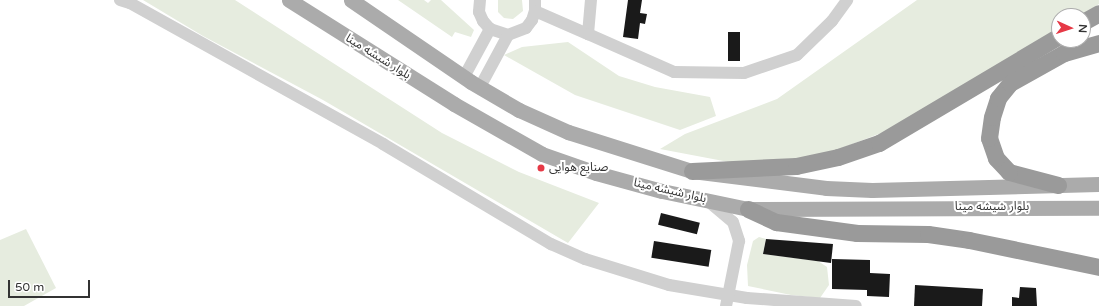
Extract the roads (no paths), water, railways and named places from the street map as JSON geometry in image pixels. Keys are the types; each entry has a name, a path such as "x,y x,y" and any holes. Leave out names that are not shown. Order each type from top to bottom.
{"highway":[{"path":"692,171 796,166 838,157 879,143 1051,41"},
{"path":"1058,185 1009,172 996,158 988,138 992,117 998,98 1010,83 1064,53 1099,43"},
{"path":"748,209 776,222 857,233 928,234 969,240 1099,267"}],"main road":[{"name":"بلوار شیشه مینا","path":"289,0 454,104 542,154 596,173 748,209 1099,208"},
{"name":"بلوار شیشه مینا","path":"351,0 464,77 519,110 568,132 692,171 834,189 1099,184"}],"street":[{"path":"120,0 130,3 383,144 551,244 585,259 669,285 727,300 856,306"},
{"path":"588,34 591,0"},
{"path":"477,1 479,12 490,29 508,35 526,28 535,6 588,34 674,72 744,73 797,55 832,20 847,0"},
{"path":"464,77 490,29"},
{"path":"480,87 508,35"},
{"path":"705,199 733,222 739,241 732,283 727,300"}],"place":[{"name":"صنایع هوایی","path":"541,168"}]}
